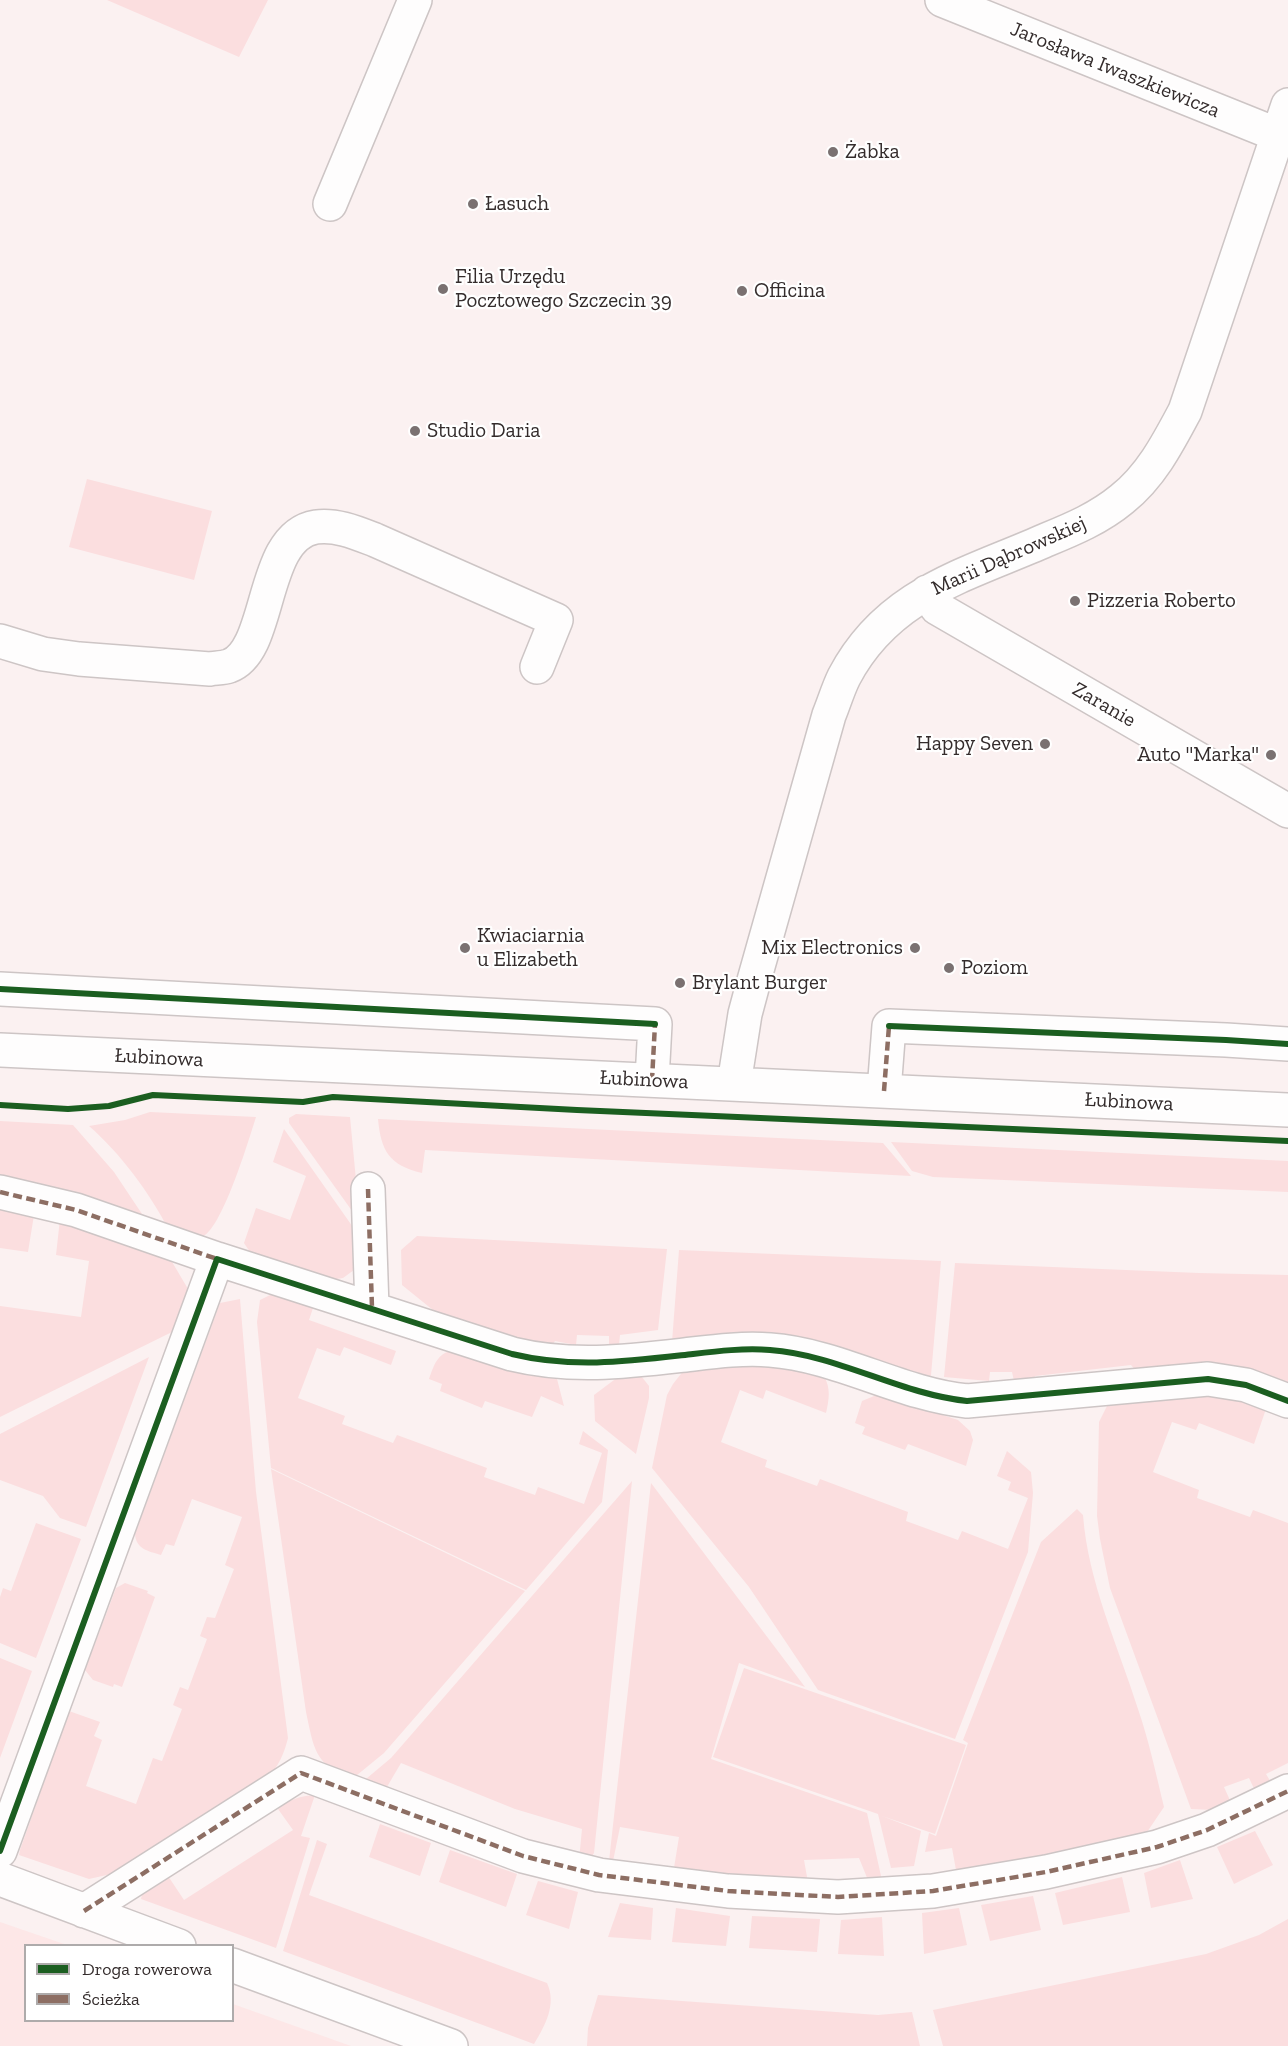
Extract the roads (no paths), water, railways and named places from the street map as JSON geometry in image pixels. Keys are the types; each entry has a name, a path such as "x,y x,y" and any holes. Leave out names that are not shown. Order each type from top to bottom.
{"street":[{"path":"330,204 415,0"},
{"name":"Jarosława Iwaszkiewicza","path":"942,0 1285,126"},
{"name":"Marii Dąbrowskiej","path":"734,1084 745,1014 829,715 844,677 871,638 900,610 927,592 963,574 1091,520 1123,499 1145,476 1167,446 1185,411 1285,126"},
{"path":"0,641 43,654 79,659 210,669 229,666 243,655 254,636 279,560 294,537 316,527 344,529 375,540 556,620 537,668"},
{"name":"Zaranie","path":"927,592 937,608 1288,811"},
{"path":"0,989 655,1024 652,1080"},
{"path":"884,1091 889,1026 1288,1044"},
{"name":"Łubinowa","path":"0,1050 1288,1110"},
{"path":"368,1189 372,1308"},
{"path":"0,1192 76,1210 218,1259 512,1354 548,1362 601,1363 724,1351 770,1350 809,1356 951,1400 985,1401 1208,1379 1246,1385 1288,1401"},
{"path":"0,1851 218,1259"},
{"path":"84,1911 301,1773 523,1856 559,1866 659,1884 817,1897 933,1891 1046,1872 1130,1854 1207,1830 1288,1791"},
{"path":"0,1879 174,1944"},
{"path":"234,1966 451,2046"}],"place":[{"name":"Żabka","path":"833,152"},
{"name":"Łasuch","path":"473,204"},
{"name":"Filia Urzędu Pocztowego Szczecin 39","path":"443,289"},
{"name":"Officina","path":"742,291"},
{"name":"Studio Daria","path":"415,431"},
{"name":"Pizzeria Roberto","path":"1075,601"},
{"name":"Happy Seven","path":"1045,744"},
{"name":"Auto \"Marka\"","path":"1271,755"},
{"name":"Kwiaciarnia u Elizabeth","path":"465,948"},
{"name":"Mix Electronics","path":"915,948"},
{"name":"Poziom","path":"949,968"},
{"name":"Brylant Burger","path":"680,983"}]}
